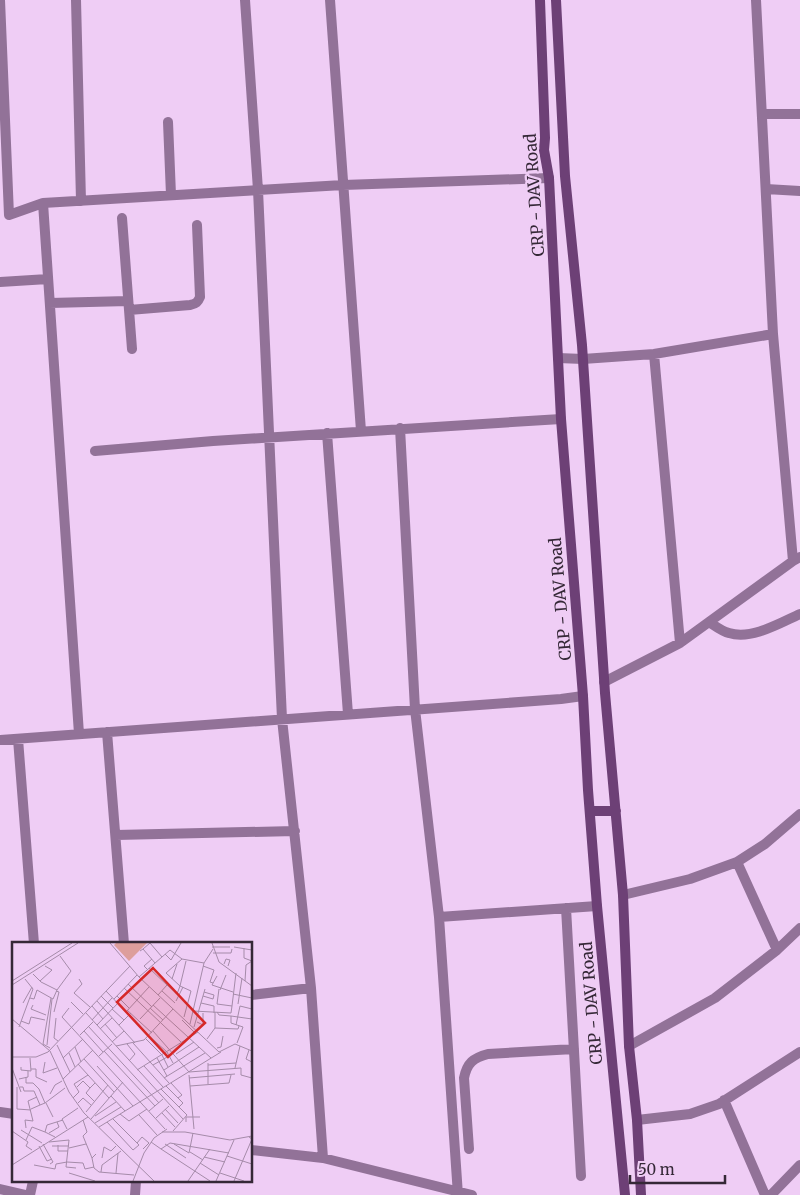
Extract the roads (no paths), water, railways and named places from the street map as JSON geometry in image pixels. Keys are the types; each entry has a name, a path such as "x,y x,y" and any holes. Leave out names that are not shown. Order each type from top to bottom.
{"street":[{"path":"0,0 9,214 43,203 343,185 549,178"},
{"path":"76,0 81,201"},
{"path":"246,0 258,190 282,719 311,988 324,1158"},
{"path":"330,0 362,431"},
{"name":"CRP - DAV Road","path":"540,0 544,150 549,178 561,419 583,696 597,906 625,1195"},
{"name":"CRP - DAV Road","path":"556,0 565,176 583,359 604,682 624,894 629,1046 637,1120 641,1195"},
{"path":"604,682 680,643 797,559 774,334 756,0"},
{"path":"762,114 800,114"},
{"path":"168,122 171,195"},
{"path":"766,189 800,191"},
{"path":"43,203 79,734"},
{"path":"122,218 132,349"},
{"path":"50,303 194,305 198,302 200,296 197,225"},
{"path":"0,282 48,279"},
{"path":"558,358 583,359 654,354 774,334"},
{"path":"654,354 680,643"},
{"path":"95,451 327,433 561,419"},
{"path":"400,428 415,709 439,917 458,1194"},
{"path":"327,433 348,714"},
{"path":"709,622 729,633 744,635 765,630 800,614"},
{"path":"0,740 583,696"},
{"path":"107,732 124,942"},
{"path":"18,739 34,942"},
{"path":"590,811 616,811"},
{"path":"624,894 690,879 737,862 766,844 800,814"},
{"path":"116,835 295,831"},
{"path":"737,862 777,950"},
{"path":"439,917 597,906"},
{"path":"566,908 581,1176"},
{"path":"629,1046 715,998 799,932"},
{"path":"252,995 311,988"},
{"path":"469,1149 464,1078 466,1069 472,1060 488,1054 574,1049"},
{"path":"637,1120 690,1114 719,1104 800,1052"},
{"path":"724,1100 765,1195"},
{"path":"252,1150 324,1158 458,1194 472,1195"},
{"path":"771,1195 800,1165"},
{"path":"30,1195 33,1182"},
{"path":"135,1195 136,1182"},
{"path":"0,1189 26,1195"}]}
